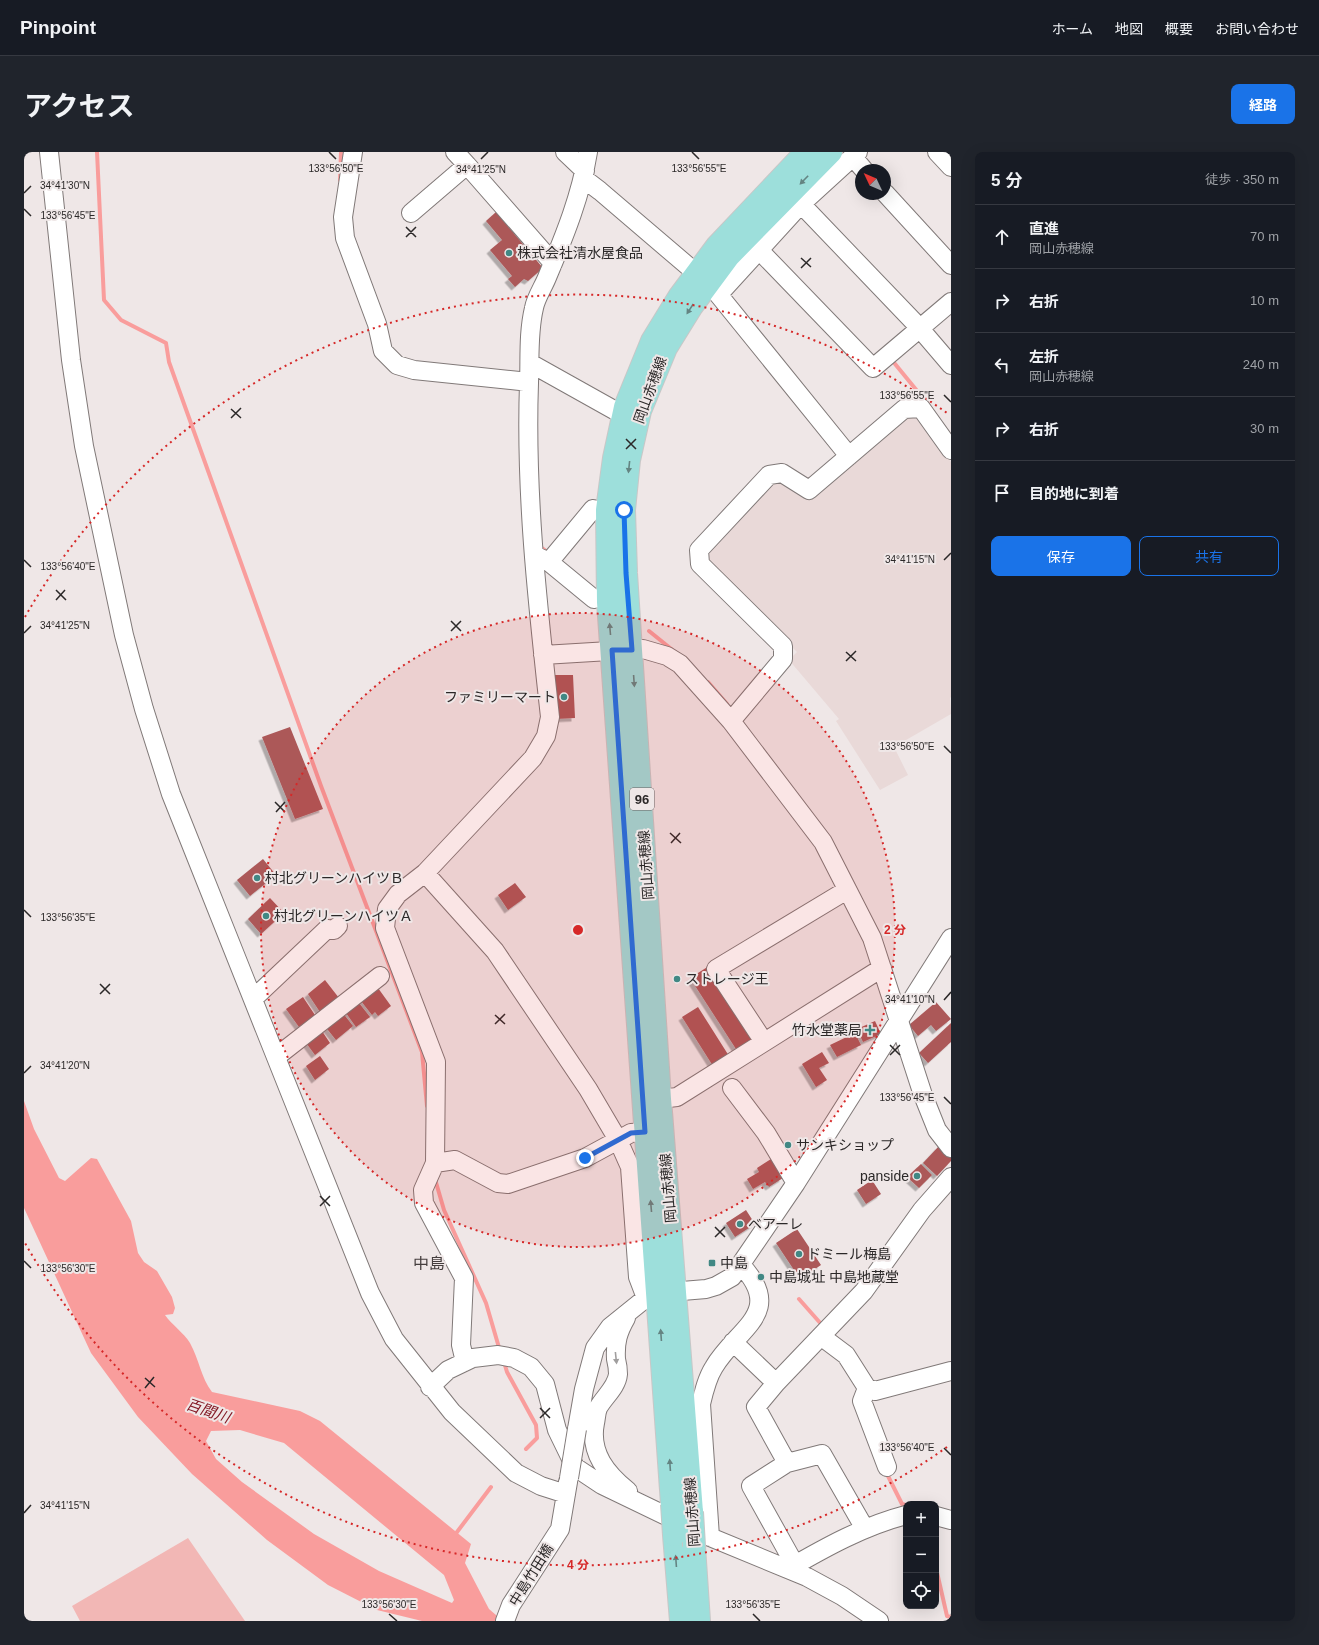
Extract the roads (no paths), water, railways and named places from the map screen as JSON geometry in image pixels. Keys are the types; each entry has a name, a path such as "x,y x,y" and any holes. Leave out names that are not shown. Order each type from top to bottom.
{"main road":[{"name":"岡山赤穂線","path":"708,284 717,246 806,152"},
{"name":"岡山赤穂線","path":"699,1621 688,1591 674,1535 660,1294 645,1132 622,650 626,573 624,510 629,460 640,411 666,348 692,306 729,256 831,152"},
{"name":"岡山赤穂線","path":"681,1621 702,1541 692,1512 660,1294 660,1099 622,650 608,602 607,510 614,458 625,407 652,341 679,297 708,284"}],"street":[{"path":"353,152 342,217 345,238 377,324 383,351 397,365 414,370 529,382"},
{"path":"565,152 584,175 600,191 708,284 849,456"},
{"path":"469,1360 461,1345 464,1278 424,1203 422,1190 435,1163 436,1062 385,928 386,909 398,894 425,873 533,758 546,736 550,717 543,655 543,553 527,420 530,332 534,307 574,209 584,175 588,152"},
{"path":"937,152 951,167"},
{"path":"52,158 71,360 84,446 124,635 144,709 171,794 370,1293 394,1339 430,1387 452,1412 516,1473 541,1486 568,1486 584,1389 596,1348 610,1327 632,1309 660,1294 706,1289 716,1286 732,1277 796,1183 951,938"},
{"path":"411,213 461,158 553,263"},
{"path":"708,284 759,250 801,204 858,160"},
{"path":"891,200 951,265"},
{"path":"801,204 916,324 951,365"},
{"path":"759,250 873,368 888,356 916,324 951,302"},
{"path":"530,363 623,415"},
{"path":"731,721 782,659 783,646 700,564 699,550 769,475 782,473 809,490 904,409 921,408 951,450"},
{"path":"543,553 593,509"},
{"path":"543,553 594,598"},
{"path":"543,655 622,650 653,652 680,664 731,721 823,842 872,938 923,1095 937,1130 951,1148"},
{"path":"425,873 495,951 588,1089 618,1140 630,1167 638,1277 660,1294"},
{"path":"764,1042 716,969 847,890"},
{"path":"253,999 327,929 334,930 338,926"},
{"path":"660,1099 676,1097 882,968"},
{"path":"276,1057 380,976"},
{"path":"732,1088 766,1134 796,1183"},
{"path":"435,1163 455,1160 498,1183 508,1184 585,1158 631,1133 645,1132"},
{"path":"787,1464 756,1407 776,1383 822,1337 864,1291 922,1210 951,1177"},
{"path":"702,1541 702,1404 704,1389 714,1367 751,1323 758,1309 760,1296 748,1272 741,1265"},
{"path":"632,1309 617,1333 615,1347 618,1374 614,1385 598,1410 594,1438 596,1454 614,1479 648,1506 702,1541 792,1567 842,1596 879,1621"},
{"path":"822,1337 846,1355 867,1388 875,1391 951,1371"},
{"path":"734,1342 776,1383"},
{"path":"430,1387 448,1370 469,1360 498,1355 514,1358 531,1367 545,1384 556,1430 575,1466 602,1485 648,1506"},
{"path":"867,1388 862,1401 887,1467"},
{"path":"792,1567 751,1486 787,1464 822,1454 865,1529"},
{"name":"中島竹田橋","path":"505,1621 511,1605 560,1529 568,1486"},
{"path":"792,1567 818,1552 880,1522 903,1516"},
{"path":"939,1517 951,1520"}],"water":[{"name":"百間川","path":"24,1101 34,1129 59,1178 65,1181 91,1158 97,1159 131,1221 138,1253 144,1262 157,1271 172,1297 175,1308 173,1314 165,1315 190,1343 205,1381 212,1392 300,1411 320,1421 471,1544 465,1563 489,1609 503,1621 422,1621 377,1610 328,1585 267,1540 192,1474 138,1417 91,1353 24,1208","holes":["240,1430 284,1443 444,1575 454,1600 452,1603 379,1571 314,1534 242,1482 216,1459 206,1441 211,1431"]}],"waterway":[{"path":"97,152 104,300 121,320 166,343 169,362 321,786 422,1052 427,1106"},
{"path":"340,180 341,152"},
{"path":"891,359 927,403"},
{"path":"538,545 550,554"},
{"path":"649,631 675,652"},
{"path":"708,682 727,704"},
{"path":"435,1179 444,1210 486,1303 500,1351"},
{"path":"799,1299 822,1325"},
{"path":"504,1362 507,1372 536,1425 537,1438 526,1449"},
{"path":"886,1472 903,1504"},
{"path":"454,1536 491,1487"},
{"path":"937,1573 947,1616 951,1617"}],"place":[{"name":"株式会社清水屋食品","path":"509,253"},
{"name":"ファミリーマート","path":"564,697"},
{"name":"村北グリーンハイツＢ","path":"257,878"},
{"name":"村北グリーンハイツＡ","path":"266,916"},
{"name":"ストレージ王","path":"677,979"},
{"name":"竹水堂薬局","path":"870,1030"},
{"name":"サンキショップ","path":"788,1145"},
{"name":"panside","path":"917,1176"},
{"name":"ベアーレ","path":"740,1224"},
{"name":"ドミール梅島","path":"799,1254"},
{"name":"中島","path":"712,1263"},
{"name":"中島城址 中島地蔵堂","path":"761,1277"}],"district":[{"name":"中島","path":"429,1263"}]}
